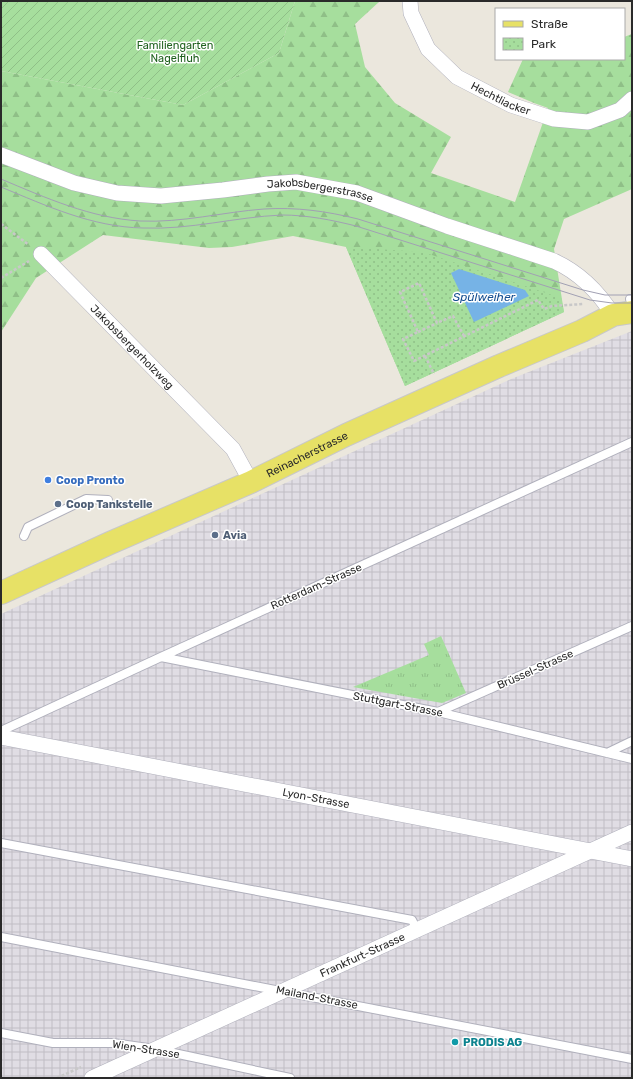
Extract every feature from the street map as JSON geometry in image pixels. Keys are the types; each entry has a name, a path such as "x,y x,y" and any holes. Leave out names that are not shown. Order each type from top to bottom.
{"main road":[{"name":"Reinacherstrasse","path":"1,593 110,543 251,482 399,411 582,330 628,304"}],"street":[{"name":"Hechtliacker","path":"410,1 411,13 428,49 457,77 511,105 554,119 588,122 620,110 632,99"},
{"name":"Jakobsbergerstrasse","path":"1,155 74,183 117,193 161,196 296,182 357,193 447,226 554,261 581,277 599,294 628,304"},
{"name":"Jakobsbergerholzweg","path":"41,254 233,449 251,482"},
{"name":"Lyon-Strasse","path":"1,736 632,859"},
{"name":"Frankfurt-Strasse","path":"92,1078 632,832"}],"lane":[{"name":"Rotterdam-Strasse","path":"1,731 632,442"},
{"path":"24,536 28,527 86,499 108,500"},
{"name":"Brüssel-Strasse","path":"438,712 632,626"},
{"name":"Stuttgart-Strasse","path":"161,657 438,712 632,759"},
{"path":"607,753 632,741"},
{"path":"1,843 412,920 417,930"},
{"name":"Mailand-Strasse","path":"1,937 632,1059"},
{"name":"Wien-Strasse","path":"1,1033 53,1043 114,1043 155,1049 290,1078"}],"path":[{"path":"1,224 41,254 1,278"},
{"path":"418,332 400,292 419,283 437,323"},
{"path":"464,336 453,316 403,338 414,361 538,300 544,309 552,306 584,304"},
{"path":"425,356 435,376"}],"shaded area":[{"path":"632,331 632,1078 1,1078 1,614 511,379"}],"green space":[{"name":"Familiengarten Nagelfluh","path":"1,1 295,1 279,53 183,105 1,71"},
{"path":"295,1 380,1 355,24 365,67 395,103 451,137 431,173 515,202 548,108 508,92 523,60 625,60 625,37 632,34 632,189 564,219 554,249 564,312 405,386 346,247 293,236 232,247 209,248 103,235 36,278 1,332 1,71 183,105 279,53"},
{"path":"346,247 423,252 561,298 564,312 405,386"},
{"path":"441,636 466,693 442,703 353,687 429,655 424,644"}],"water":[{"name":"Spülweiher","path":"459,269 525,290 529,296 474,322 451,273"}],"tram line":[{"path":"1,179 69,206 104,216 140,221 187,219 264,209 299,209 334,214 358,219 583,290 605,295 632,295"},
{"path":"1,187 88,220 124,227 178,227 282,215 329,220 356,226 590,300 612,303 632,303"}],"place":[{"name":"Coop Pronto","path":"48,480"},
{"name":"Coop Tankstelle","path":"58,504"},
{"name":"Avia","path":"215,535"},
{"name":"PRODIS AG","path":"455,1042"}]}
